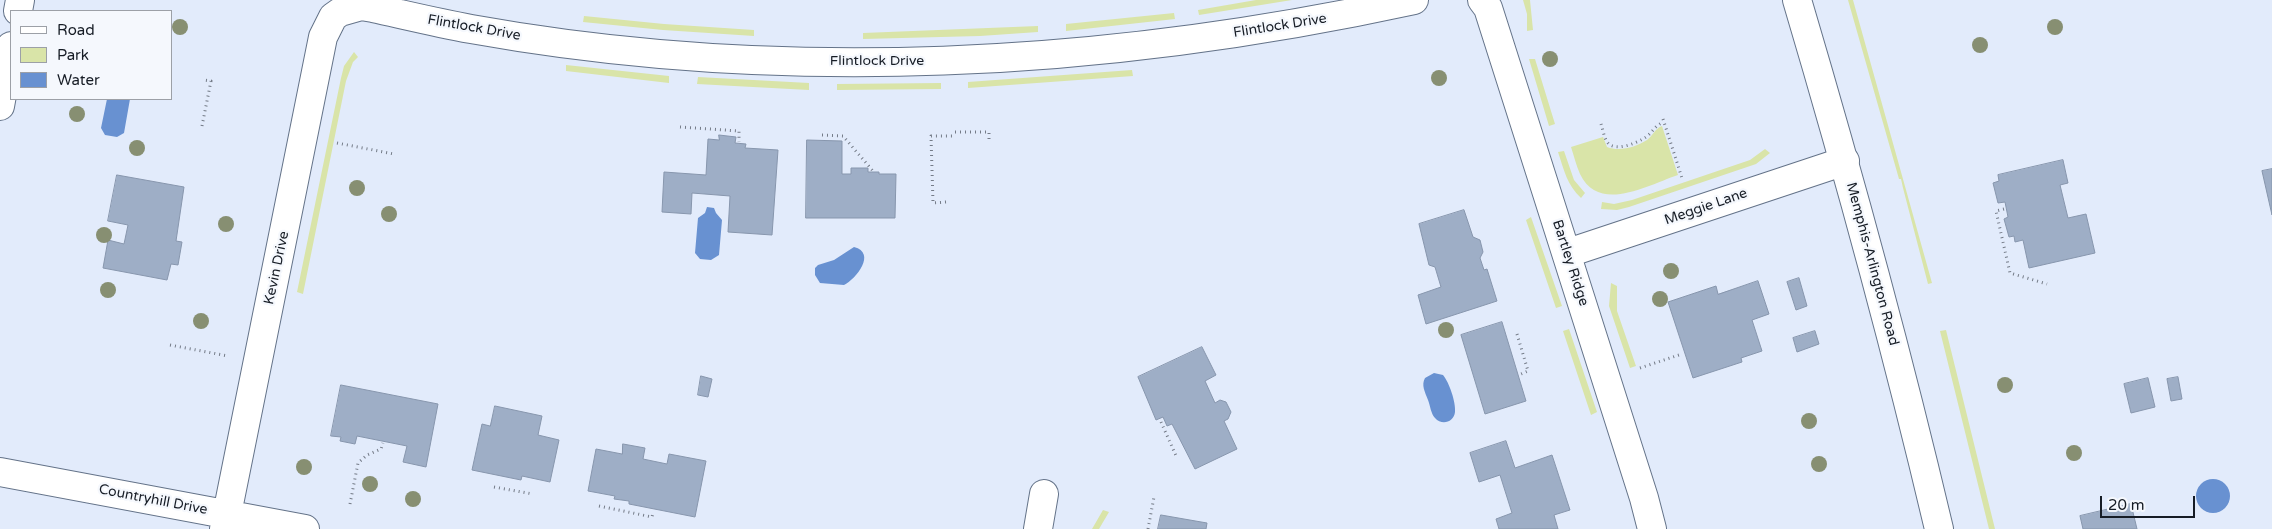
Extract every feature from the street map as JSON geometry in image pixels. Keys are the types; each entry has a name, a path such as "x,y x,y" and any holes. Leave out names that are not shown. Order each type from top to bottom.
{"street":[{"name":"Flintlock Drive","path":"340,12 361,6 481,31 613,49 803,61 944,60 1054,55 1189,40 1331,18 1414,0"},
{"name":"Bartley Ridge","path":"1482,0 1488,8 1531,147 1568,253 1652,529"},
{"name":"Memphis-Arlington Road","path":"1797,0 1845,161 1913,419 1939,529"},
{"name":"Kevin Drive","path":"225,522 303,146 316,68 326,27 333,17 340,12"},
{"path":"0,106 10,51"},
{"name":"Meggie Lane","path":"1568,253 1845,161"},
{"name":"Countryhill Drive","path":"0,472 225,522 305,529"},
{"path":"1038,529 1044,494"}],"path":[{"path":"202,126 211,82 204,80"},
{"path":"1601,124 1606,141 1609,145 1618,147 1633,144 1646,137 1663,120 1682,178"},
{"path":"680,127 739,130 739,142"},
{"path":"946,202 933,203 931,136 989,132 989,139"},
{"path":"822,135 843,136 873,171"},
{"path":"337,143 394,154"},
{"path":"2004,209 1996,211 2010,273 2047,284"},
{"path":"1517,334 1528,371 1521,374"},
{"path":"170,345 228,356"},
{"path":"1640,368 1682,354"},
{"path":"1161,422 1177,458"},
{"path":"350,504 358,463 367,455 381,449 383,443"},
{"path":"494,487 532,494"},
{"path":"1148,529 1154,497"},
{"path":"598,506 652,517 653,513"}],"green space":[{"path":"1256,0 1292,0 1199,15 1198,10"},
{"path":"1523,0 1530,0 1533,30 1527,31 1527,14"},
{"path":"1848,0 1853,0 1932,283 1928,284 1901,179 1899,179"},
{"path":"1174,13 1175,19 1066,31 1066,24"},
{"path":"584,16 754,30 754,36 583,22"},
{"path":"1038,26 1038,32 980,36 863,39 863,33"},
{"path":"354,52 358,57 353,62 346,81 303,294 297,292 341,78 344,66"},
{"path":"1529,59 1535,59 1555,124 1549,126"},
{"path":"566,65 669,76 669,83 566,71"},
{"path":"1132,70 1133,76 968,88 968,82"},
{"path":"698,77 809,83 809,90 697,84"},
{"path":"941,83 941,89 837,90 837,84"},
{"path":"1662,126 1678,175 1639,190 1611,195 1599,192 1588,186 1580,174 1571,147 1603,137 1607,147 1617,149 1628,148 1647,140"},
{"path":"1765,149 1770,153 1756,164 1629,207 1617,210 1601,209 1602,202 1614,204 1632,200 1750,160"},
{"path":"1564,151 1574,180 1585,193 1581,198 1572,188 1564,171 1558,152"},
{"path":"1531,217 1562,306 1556,308 1526,220"},
{"path":"1611,283 1617,286 1617,311 1636,366 1630,368 1609,306"},
{"path":"1569,329 1597,412 1591,415 1563,331"},
{"path":"1946,330 1995,529 1989,529 1940,331"},
{"path":"1103,510 1109,512 1099,529 1092,529"}],"water":[{"path":"107,100 130,100 124,133 117,137 105,135 101,128"},
{"path":"707,207 714,208 722,220 719,255 711,260 700,259 695,253 698,218 705,213"},
{"path":"854,247 861,250 864,255 859,272 844,285 820,283 815,275 815,268 818,265 834,260"},
{"path":"1434,373 1443,375 1448,382 1453,398 1455,412 1447,422 1441,422 1434,416 1424,389 1423,383 1425,378"},
{"path":"2213,479 2225,484 2230,496 2225,508 2213,513 2201,508 2196,496 2201,484"}],"building":[{"path":"719,135 736,137 735,143 746,144 745,148 778,150 772,235 728,232 730,196 692,193 691,214 662,212 664,172 706,175 708,139 719,140"},
{"path":"807,140 842,141 842,174 851,174 851,168 868,168 868,172 896,174 895,218 806,218"},
{"path":"2063,160 2068,183 2060,185 2068,218 2086,214 2095,253 2029,268 2023,240 2015,242 2014,236 2009,237 2004,219 2008,217 2005,202 1998,203 1993,183 1999,181 1998,175"},
{"path":"2272,169 2272,215 2262,171"},
{"path":"117,175 184,187 176,241 182,242 178,265 171,264 167,280 103,268 108,240 124,244 128,225 108,221"},
{"path":"1464,210 1473,237 1480,240 1483,252 1480,258 1484,270 1487,269 1497,301 1426,324 1418,295 1441,287 1435,267 1429,265 1419,224"},
{"path":"1799,278 1807,306 1796,310 1787,282"},
{"path":"1758,281 1769,314 1752,320 1762,351 1741,358 1742,362 1693,378 1668,302 1716,286 1718,294"},
{"path":"1502,322 1526,401 1485,414 1461,335"},
{"path":"1815,331 1819,344 1797,352 1793,338"},
{"path":"1202,347 1216,375 1205,381 1215,403 1220,400 1226,402 1231,412 1228,419 1224,421 1237,449 1195,469 1172,424 1167,426 1163,417 1156,420 1138,377"},
{"path":"701,376 712,379 708,397 698,395"},
{"path":"2178,377 2182,399 2171,401 2167,379"},
{"path":"2148,378 2155,407 2131,413 2124,384"},
{"path":"341,385 438,404 426,467 403,462 407,446 357,436 355,444 340,441 341,437 331,436"},
{"path":"495,406 542,416 538,435 559,440 550,482 522,476 521,480 472,470 482,424 490,426"},
{"path":"1506,441 1515,468 1552,455 1570,510 1554,515 1558,529 1499,529 1496,519 1512,513 1500,475 1479,482 1470,453"},
{"path":"623,444 645,448 643,459 667,464 669,454 706,461 695,517 629,504 629,501 614,499 615,496 588,491 596,449 622,454"},
{"path":"2131,504 2137,529 2083,529 2080,516"},
{"path":"1161,515 1207,523 1206,529 1158,529"}]}
